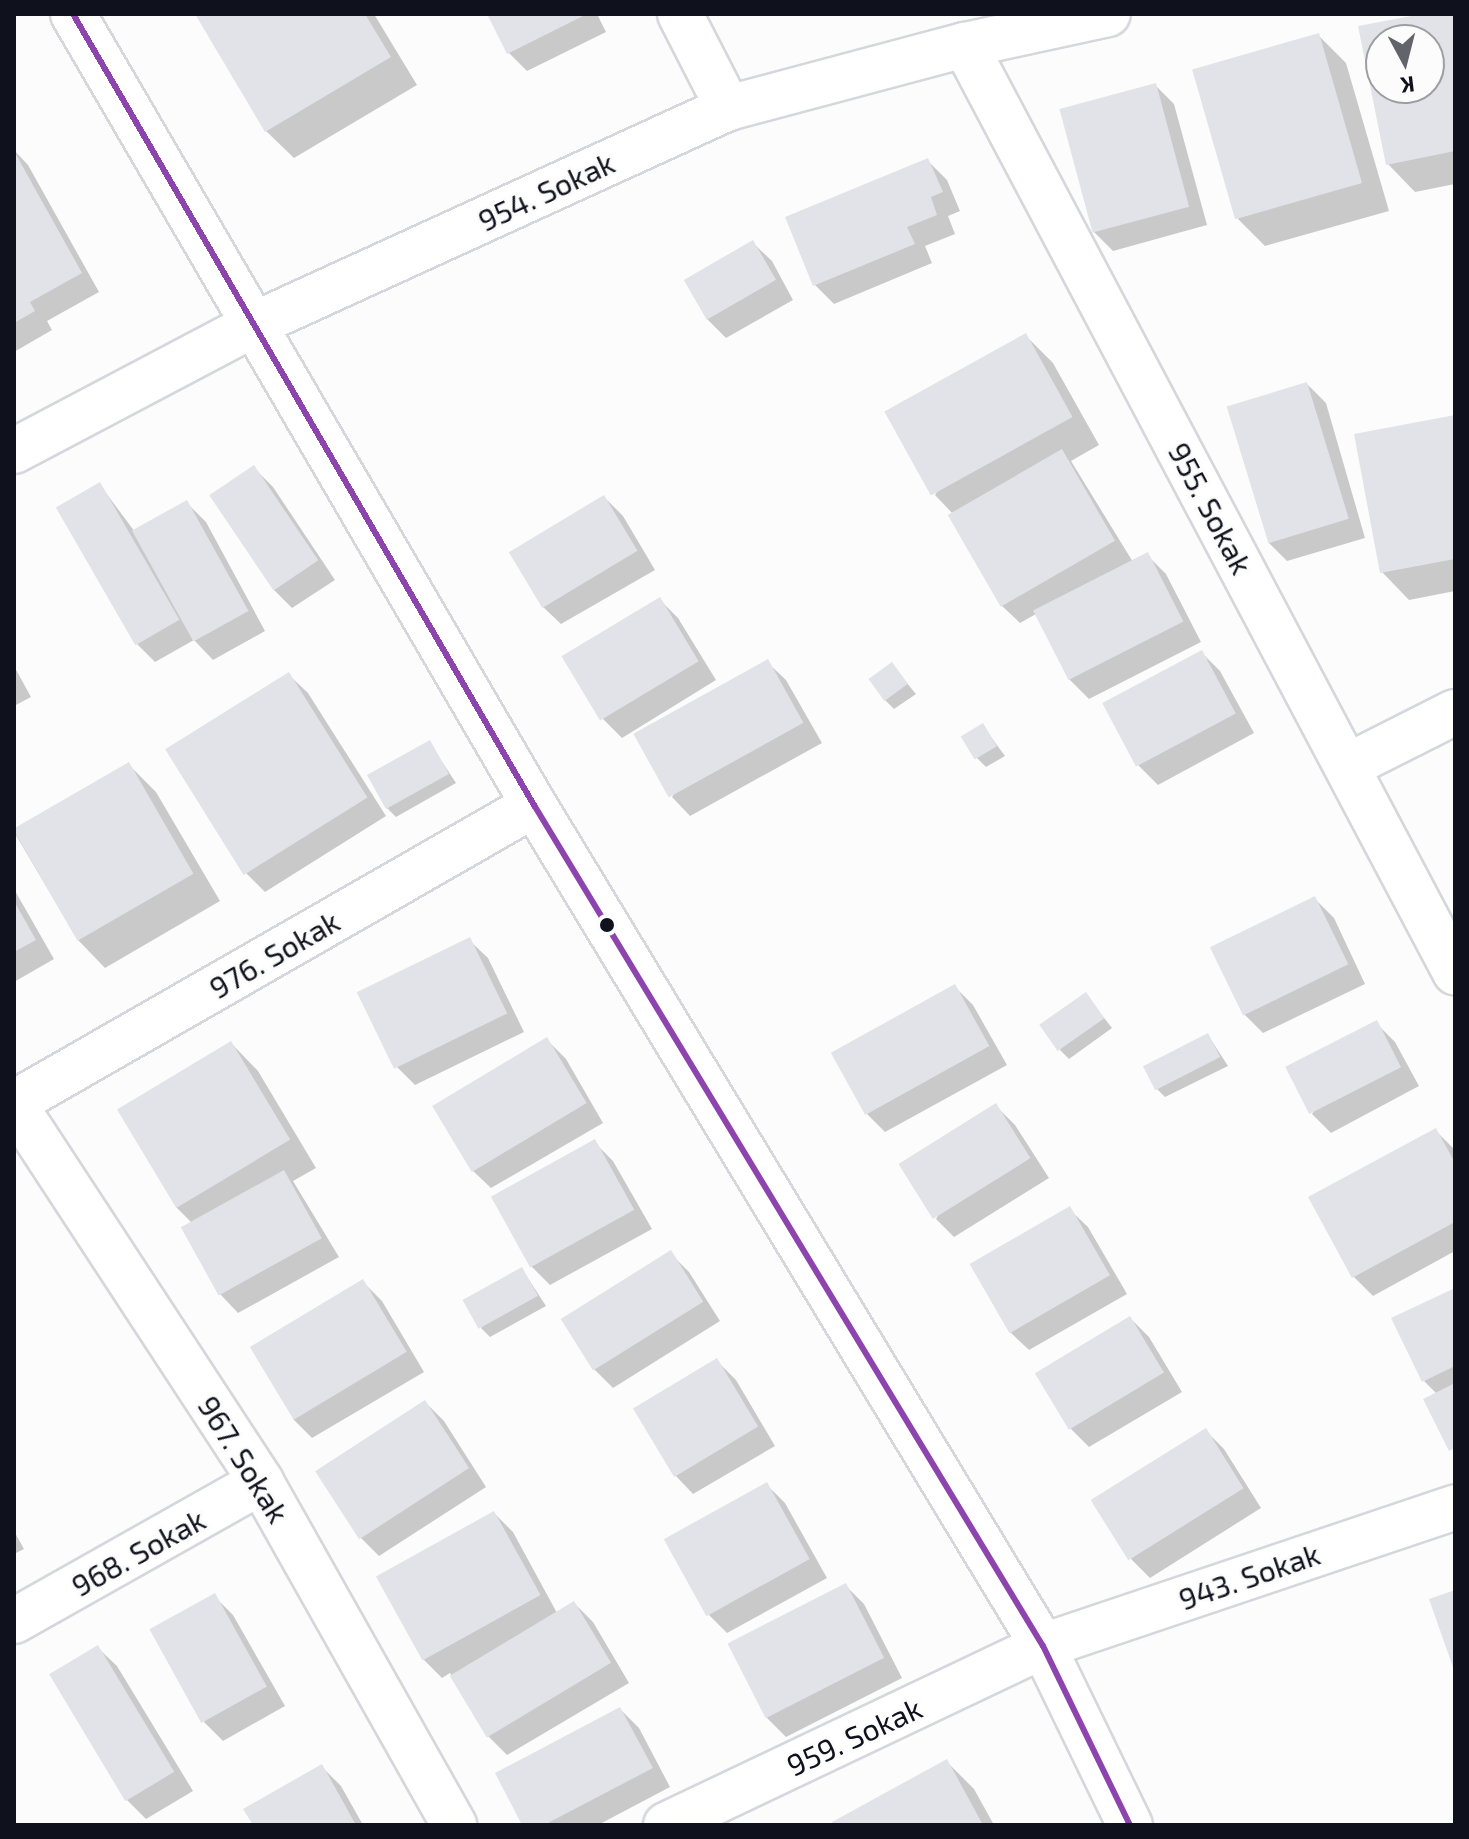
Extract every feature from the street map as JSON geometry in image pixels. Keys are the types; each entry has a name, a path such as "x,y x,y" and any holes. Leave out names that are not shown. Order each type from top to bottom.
{"street":[{"path":"73,14 534,805 1043,1646 1130,1825"},
{"path":"680,14 728,108"},
{"name":"954. Sokak","path":"14,451 253,325 728,108 965,45 1108,14"},
{"name":"955. Sokak","path":"965,45 1455,972"},
{"path":"1348,766 1455,712"},
{"name":"976. Sokak","path":"14,1103 534,805"},
{"name":"967. Sokak","path":"14,1103 261,1482 454,1825"},
{"name":"968. Sokak","path":"14,1621 261,1482"},
{"name":"943. Sokak","path":"1043,1646 1455,1507"},
{"name":"959. Sokak","path":"666,1825 1043,1646"}],"building":[{"path":"195,14 365,14 391,57 265,132"},
{"path":"487,14 587,14 507,54"},
{"path":"1422,14 1455,14 1455,151 1386,165 1374,104 1445,104 1445,24 1369,24"},
{"path":"1365,25 1365,61 1358,26"},
{"path":"1319,33 1362,183 1235,219 1192,69"},
{"path":"1156,83 1189,207 1093,233 1059,109"},
{"path":"14,151 82,273 30,302 35,311 14,323"},
{"path":"928,158 943,192 931,197 937,215 907,227 915,244 813,286 785,217"},
{"path":"753,240 776,280 707,320 684,280"},
{"path":"1026,333 1073,417 931,496 884,412"},
{"path":"1307,382 1349,519 1268,543 1227,407"},
{"path":"1455,415 1455,559 1380,573 1354,434"},
{"path":"1062,449 1115,541 1001,607 948,515"},
{"path":"254,465 318,560 274,591 209,495"},
{"path":"100,482 180,620 135,645 56,508"},
{"path":"604,495 637,551 542,608 509,552"},
{"path":"187,500 249,611 193,642 132,531"},
{"path":"1148,552 1183,621 1068,680 1033,611"},
{"path":"660,597 699,661 600,721 561,656"},
{"path":"1202,650 1236,714 1136,767 1102,703"},
{"path":"768,659 803,723 669,798 633,734"},
{"path":"892,662 908,684 884,701 869,679"},
{"path":"289,672 367,798 244,875 165,749"},
{"path":"983,723 997,746 975,760 961,736"},
{"path":"430,740 449,774 386,809 367,775"},
{"path":"129,762 194,874 77,941 14,828"},
{"path":"1315,896 1348,964 1243,1016 1210,947"},
{"path":"14,901 36,940 14,952"},
{"path":"470,937 507,1013 394,1069 357,992"},
{"path":"955,984 989,1046 865,1115 831,1053"},
{"path":"1086,992 1104,1018 1058,1051 1039,1025"},
{"path":"1377,1020 1401,1067 1309,1114 1285,1067"},
{"path":"1208,1033 1220,1057 1155,1090 1143,1066"},
{"path":"547,1037 587,1103 472,1172 432,1106"},
{"path":"231,1041 290,1140 176,1208 117,1110"},
{"path":"996,1103 1030,1158 933,1219 898,1164"},
{"path":"1436,1128 1455,1163 1455,1222 1352,1278 1308,1197"},
{"path":"595,1139 634,1210 530,1268 491,1197"},
{"path":"284,1170 322,1238 219,1295 181,1227"},
{"path":"1070,1206 1110,1275 1010,1333 970,1264"},
{"path":"671,1250 703,1302 593,1371 561,1319"},
{"path":"522,1267 538,1296 479,1329 463,1300"},
{"path":"363,1279 407,1352 294,1420 250,1347"},
{"path":"1455,1288 1455,1366 1422,1382 1391,1318"},
{"path":"1130,1316 1164,1373 1069,1430 1035,1373"},
{"path":"717,1358 758,1427 674,1477 633,1408"},
{"path":"1455,1383 1455,1448 1449,1451 1423,1399"},
{"path":"425,1400 469,1468 359,1539 315,1471"},
{"path":"1206,1428 1244,1488 1128,1560 1091,1500"},
{"path":"767,1482 810,1559 706,1616 664,1539"},
{"path":"494,1511 541,1595 422,1660 376,1576"},
{"path":"846,1583 884,1658 766,1718 727,1643"},
{"path":"1455,1590 1455,1673 1429,1599"},
{"path":"215,1593 267,1687 201,1723 149,1629"},
{"path":"574,1601 611,1663 487,1737 450,1676"},
{"path":"98,1645 174,1772 125,1801 49,1674"},
{"path":"620,1707 653,1768 544,1825 522,1825 495,1773"},
{"path":"947,1759 983,1825 833,1825 832,1822"},
{"path":"322,1764 356,1825 253,1825 243,1809"}],"transit line":[{"path":"73,14 534,805 1043,1646 1130,1825"}]}
